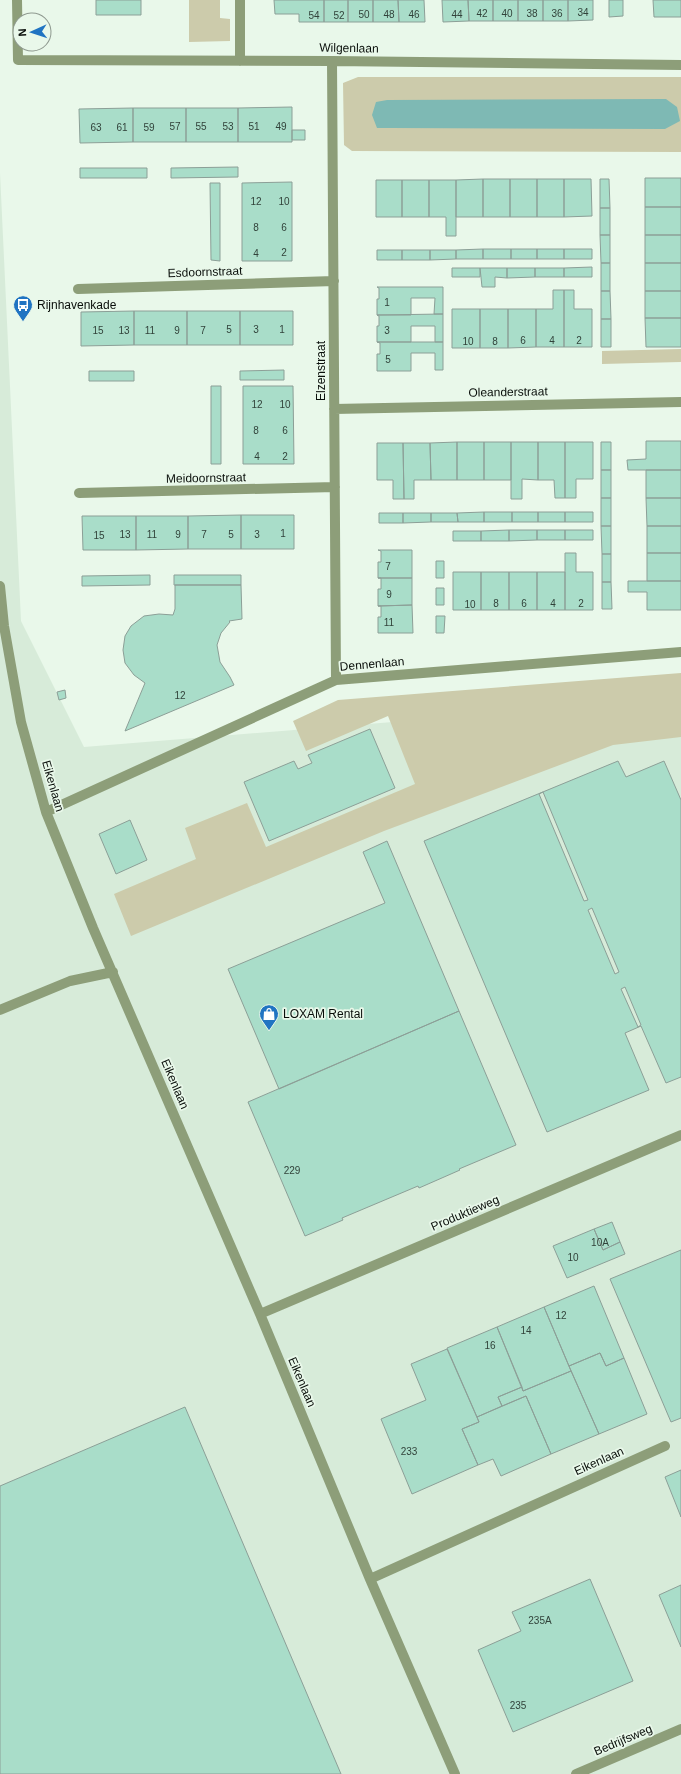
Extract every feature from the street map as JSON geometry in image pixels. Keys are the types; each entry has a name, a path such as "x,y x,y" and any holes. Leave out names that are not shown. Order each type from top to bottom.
{"street":[{"name":"Wilgenlaan","path":"17,0 18,60 332,61 681,65"},
{"path":"240,0 240,61"},
{"name":"Elzenstraat","path":"332,61 336,680"},
{"name":"Esdoornstraat","path":"78,289 334,281"},
{"name":"Oleanderstraat","path":"334,409 681,402"},
{"name":"Meidoornstraat","path":"79,493 335,487"},
{"name":"Eikenlaan","path":"0,586 4,626 21,722 46,812 260,1314 370,1579 455,1774"},
{"name":"Dennenlaan","path":"46,812 336,680 681,652"},
{"path":"0,1010 70,980 113,972"},
{"name":"Produktieweg","path":"260,1314 681,1135"},
{"name":"Eikenlaan","path":"370,1579 665,1446"},
{"name":"Bedrijfsweg","path":"576,1774 681,1729"}],"shaded area":[{"path":"189,0 220,0 220,18 230,19 230,41 189,42"},
{"path":"358,77 681,77 681,152 352,151 344,145 343,83"},
{"path":"0,173 21,621 84,747 579,707 681,706 681,1774 0,1774"},
{"path":"681,349 681,362 602,364 602,351"},
{"path":"681,673 681,737 613,745 384,831 131,936 114,894 196,859 185,828 247,803 266,847 415,784 388,716 306,751 293,721 338,700"}],"water":[{"path":"666,99 677,107 680,121 665,129 377,128 372,115 376,102 387,100"}],"building":[{"path":"96,0 141,0 141,15 96,15"},
{"path":"274,0 324,0 324,22 299,22 299,14 275,14"},
{"path":"324,0 348,0 348,22 324,22"},
{"path":"348,0 373,0 373,22 348,22"},
{"path":"373,0 398,0 399,22 373,22"},
{"path":"398,0 424,0 425,22 399,22"},
{"path":"442,0 468,0 469,21 443,22"},
{"path":"468,0 493,0 493,21 469,21"},
{"path":"493,0 518,0 518,21 493,21"},
{"path":"518,0 543,0 543,21 518,21"},
{"path":"543,0 568,0 568,21 543,21"},
{"path":"568,0 593,0 593,20 568,21"},
{"path":"609,0 623,0 623,16 609,17"},
{"path":"653,0 681,0 681,17 654,17"},
{"path":"292,107 292,142 238,142 238,108"},
{"path":"133,108 186,108 186,142 133,142"},
{"path":"133,108 133,142 80,143 79,109"},
{"path":"186,108 238,108 238,142 186,142"},
{"path":"292,130 305,130 305,140 292,140"},
{"path":"238,167 238,177 171,178 171,168"},
{"path":"80,168 147,168 147,178 80,178"},
{"path":"645,178 681,178 681,207 645,207"},
{"path":"483,179 483,217 456,217 456,180"},
{"path":"483,179 510,179 510,217 483,217"},
{"path":"510,179 537,179 537,217 510,217"},
{"path":"537,179 564,179 564,217 537,217"},
{"path":"564,179 591,179 592,216 564,217"},
{"path":"600,179 609,179 610,208 600,208"},
{"path":"376,180 402,180 402,217 376,217"},
{"path":"402,180 429,180 429,217 402,217"},
{"path":"429,180 456,180 456,236 446,236 446,217 429,217"},
{"path":"292,182 292,261 242,261 242,183"},
{"path":"210,183 220,183 220,261 211,260"},
{"path":"645,207 681,207 681,235 645,235"},
{"path":"600,208 610,208 610,235 600,235"},
{"path":"600,235 610,235 610,263 601,263"},
{"path":"645,235 681,235 681,263 645,263"},
{"path":"483,249 511,249 511,259 483,259"},
{"path":"483,249 483,259 456,259 456,250"},
{"path":"511,249 537,249 537,259 511,259"},
{"path":"537,249 564,249 564,259 537,259"},
{"path":"564,249 592,249 592,259 564,259"},
{"path":"377,250 402,250 402,260 377,260"},
{"path":"402,250 430,250 430,260 402,260"},
{"path":"430,250 456,250 456,259 430,260"},
{"path":"601,263 610,263 610,291 601,291"},
{"path":"645,263 681,263 681,291 645,291"},
{"path":"592,267 592,277 564,277 564,268"},
{"path":"452,268 480,268 480,277 452,277"},
{"path":"480,268 507,268 507,278 495,277 495,287 482,287"},
{"path":"507,268 535,268 535,277 507,278"},
{"path":"535,268 564,268 564,277 535,277"},
{"path":"377,287 443,287 443,314 434,314 435,298 411,298 411,315 377,315 379,288"},
{"path":"553,290 564,290 564,347 536,347 536,309 553,309"},
{"path":"564,290 574,290 574,309 592,309 592,347 564,347"},
{"path":"601,291 610,291 611,319 601,319"},
{"path":"645,291 681,291 681,318 645,318"},
{"path":"452,309 480,309 480,348 452,348"},
{"path":"480,309 508,309 508,348 480,348"},
{"path":"508,309 536,309 536,347 508,348"},
{"path":"134,311 134,345 81,346 81,312"},
{"path":"134,311 187,311 187,345 134,345"},
{"path":"187,311 240,311 240,345 187,345"},
{"path":"240,311 293,311 293,345 240,345"},
{"path":"443,314 443,342 435,342 435,326 411,326 411,342 377,342 377,326 379,326 379,316 377,315"},
{"path":"645,318 681,318 681,347 646,347"},
{"path":"601,319 611,319 611,347 601,347"},
{"path":"377,342 443,342 443,370 435,370 435,353 411,353 411,371 377,371 377,354 380,354 380,343"},
{"path":"284,370 284,380 240,380 240,371"},
{"path":"89,371 134,371 134,381 89,381"},
{"path":"211,386 221,386 221,464 211,464"},
{"path":"243,386 293,386 294,464 243,464"},
{"path":"646,441 681,441 681,470 628,470 627,460 646,459"},
{"path":"457,442 484,442 484,480 457,480"},
{"path":"457,442 457,480 431,480 430,443"},
{"path":"484,442 511,442 511,480 484,480"},
{"path":"511,442 538,442 538,480 522,479 522,499 511,499"},
{"path":"538,442 565,442 565,498 555,498 554,480 538,480"},
{"path":"565,442 593,442 593,479 576,479 576,498 565,498"},
{"path":"601,442 611,442 611,470 601,470"},
{"path":"377,443 403,443 404,499 393,499 393,480 377,480"},
{"path":"403,443 430,443 431,480 414,480 414,499 404,499"},
{"path":"601,470 611,470 611,498 601,498"},
{"path":"646,470 681,470 681,498 646,498"},
{"path":"601,498 611,498 611,526 601,526"},
{"path":"646,498 681,498 681,526 647,526"},
{"path":"484,512 512,512 512,522 484,522"},
{"path":"484,512 484,522 458,522 457,513"},
{"path":"512,512 538,512 538,522 512,522"},
{"path":"538,512 565,512 565,522 538,522"},
{"path":"565,512 593,512 593,522 565,522"},
{"path":"379,513 403,513 403,523 379,523"},
{"path":"403,513 431,513 431,522 403,523"},
{"path":"431,513 457,513 458,522 431,522"},
{"path":"241,515 294,515 294,549 241,549"},
{"path":"241,515 241,549 188,549 188,516"},
{"path":"82,516 136,516 136,550 83,550"},
{"path":"136,516 188,516 188,549 136,550"},
{"path":"601,526 611,526 611,554 602,554"},
{"path":"647,526 681,526 681,553 647,553"},
{"path":"509,530 509,541 481,541 481,531"},
{"path":"509,530 537,530 537,540 509,541"},
{"path":"537,530 565,530 565,540 537,540"},
{"path":"565,530 593,530 593,540 565,540"},
{"path":"453,531 481,531 481,541 453,541"},
{"path":"378,550 412,550 412,578 378,578 378,562 381,562 381,551"},
{"path":"565,553 576,553 576,572 593,572 593,610 565,610"},
{"path":"647,553 681,553 681,581 647,581"},
{"path":"602,554 611,554 611,582 602,582"},
{"path":"436,561 444,561 444,578 436,578"},
{"path":"453,572 481,572 481,610 453,610"},
{"path":"481,572 509,572 509,610 481,610"},
{"path":"509,572 537,572 537,610 509,610"},
{"path":"537,572 565,572 565,610 537,610"},
{"path":"150,575 150,585 82,586 82,576"},
{"path":"174,575 241,575 241,585 174,585"},
{"path":"381,578 412,578 412,605 378,606 378,589 381,589"},
{"path":"628,581 681,581 681,610 647,610 647,592 628,592"},
{"path":"602,582 611,582 612,609 602,609"},
{"path":"175,585 241,585 242,619 229,621 230,622 221,633 217,645 220,662 234,685 125,731 145,683 134,675 125,663 123,650 125,636 131,626 144,616 159,614 173,615 175,609"},
{"path":"436,588 444,588 444,605 436,605"},
{"path":"412,605 413,633 378,633 378,617 381,617 381,606 378,606"},
{"path":"436,616 445,616 444,633 436,633"},
{"path":"65,690 66,698 59,700 57,692"},
{"path":"370,729 395,788 269,841 244,782 294,761 298,769 312,763 308,755"},
{"path":"618,761 626,777 664,761 681,800 681,1077 666,1083 641,1026 625,1033 649,1090 547,1132 424,841","holes":["543,792 588,900 584,901 539,794","592,908 619,972 615,974 588,910","625,987 641,1025 638,1027 621,989"]},
{"path":"130,820 147,860 116,874 99,834"},
{"path":"387,841 459,1011 279,1089 228,969 385,903 363,852"},
{"path":"459,1011 516,1145 419,1188 418,1186 342,1218 343,1220 305,1236 248,1102"},
{"path":"612,1222 620,1242 603,1250 594,1229"},
{"path":"594,1229 603,1250 620,1242 625,1254 567,1278 553,1246"},
{"path":"681,1250 681,1418 671,1422 610,1279"},
{"path":"594,1286 624,1358 606,1366 600,1353 569,1366 544,1307"},
{"path":"544,1307 571,1371 523,1391 497,1327"},
{"path":"497,1327 522,1387 498,1397 502,1406 477,1417 447,1348"},
{"path":"447,1349 479,1422 462,1429 478,1465 412,1494 381,1419 426,1400 411,1364"},
{"path":"600,1353 606,1366 624,1358 647,1414 599,1434 569,1366"},
{"path":"571,1371 599,1434 551,1454 526,1396 502,1406 498,1397 522,1387 523,1391"},
{"path":"526,1396 551,1454 501,1476 493,1459 478,1465 462,1429 479,1422 477,1417"},
{"path":"185,1407 341,1774 0,1774 0,1486"},
{"path":"681,1470 681,1517 665,1477"},
{"path":"590,1579 633,1681 513,1732 478,1650 521,1631 512,1612"},
{"path":"681,1585 681,1647 659,1595"}],"place":[{"name":"Rijnhavenkade","path":"23,322"},
{"name":"LOXAM Rental","path":"269,1031"}]}
